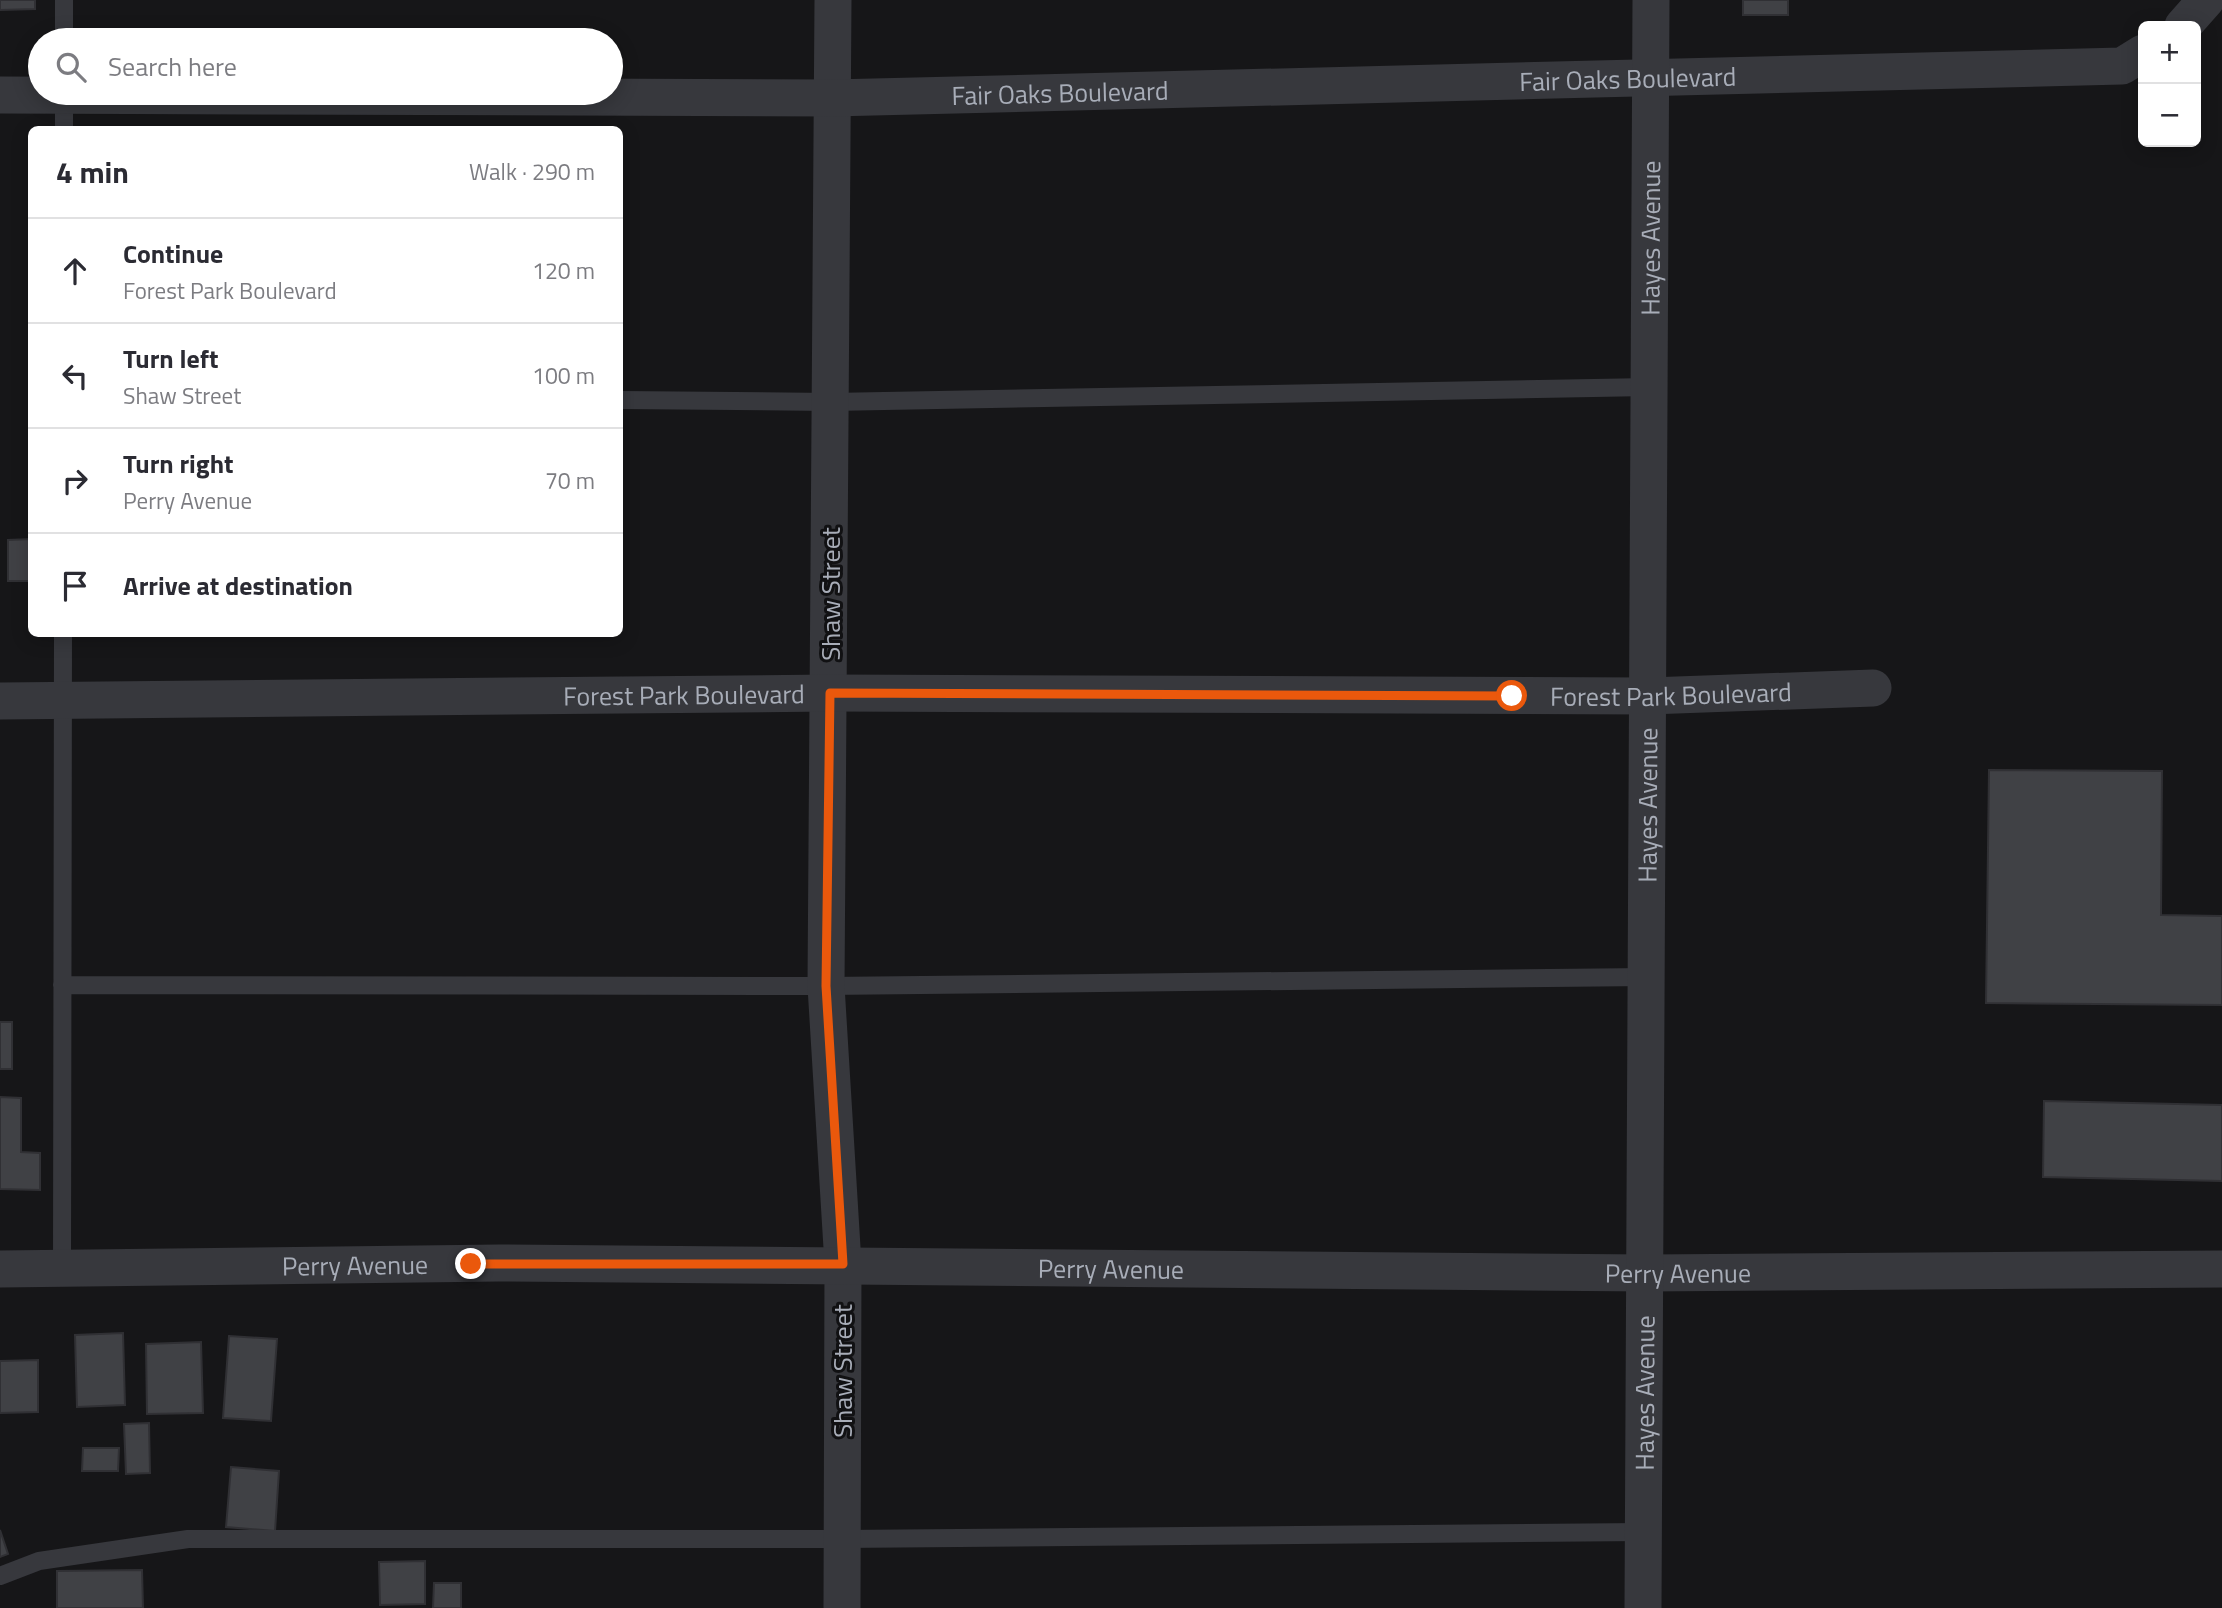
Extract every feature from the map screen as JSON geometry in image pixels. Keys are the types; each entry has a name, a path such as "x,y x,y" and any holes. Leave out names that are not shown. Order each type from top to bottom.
{"street":[{"name":"Shaw Street","path":"833,0 826,986 843,1264 842,1608"},
{"name":"Hayes Avenue","path":"1643,1608 1647,1273 1651,0"},
{"path":"2187,21 2206,0"},
{"name":"Fair Oaks Boulevard","path":"623,100 832,98 1649,78 2132,59"},
{"name":"Fair Oaks Boulevard","path":"0,95 28,100"},
{"name":"Fair Oaks Boulevard","path":"64,106 160,105"},
{"name":"Forest Park Boulevard","path":"0,701 830,693 1649,696 1872,688"},
{"name":"Perry Avenue","path":"0,1269 843,1264 1647,1273 2222,1269"}],"lane":[{"path":"64,0 64,28"},
{"path":"623,400 831,402 1649,387"},
{"path":"62,1268 63,637"},
{"path":"62,985 826,986 1648,977"},
{"path":"0,1576 39,1561 188,1539 841,1539 1644,1532"}],"building":[{"path":"0,0 35,0 35,9 0,10"},
{"path":"1743,0 1788,0 1788,15 1743,15"},
{"path":"28,539 28,581 8,581 8,540"},
{"path":"1989,770 2162,771 2161,915 2222,916 2222,1005 1986,1003"},
{"path":"0,1022 12,1022 12,1069 0,1069"},
{"path":"0,1097 21,1098 21,1152 40,1153 40,1190 0,1189"},
{"path":"2044,1101 2222,1105 2222,1181 2043,1177"},
{"path":"123,1333 125,1405 77,1407 75,1335"},
{"path":"229,1336 277,1339 271,1421 223,1418"},
{"path":"201,1342 203,1413 147,1414 146,1344"},
{"path":"38,1360 38,1412 0,1413 0,1361"},
{"path":"149,1423 150,1473 126,1474 124,1424"},
{"path":"83,1448 119,1448 118,1471 82,1471"},
{"path":"231,1467 279,1471 275,1531 226,1527"},
{"path":"0,1530 8,1554 0,1557"},
{"path":"425,1561 425,1604 380,1605 379,1562"},
{"path":"142,1570 143,1608 57,1608 57,1571"},
{"path":"434,1583 461,1583 461,1608 433,1608"}],"route":[{"path":"471,1264 843,1264 826,986 830,693 1512,696"}]}
